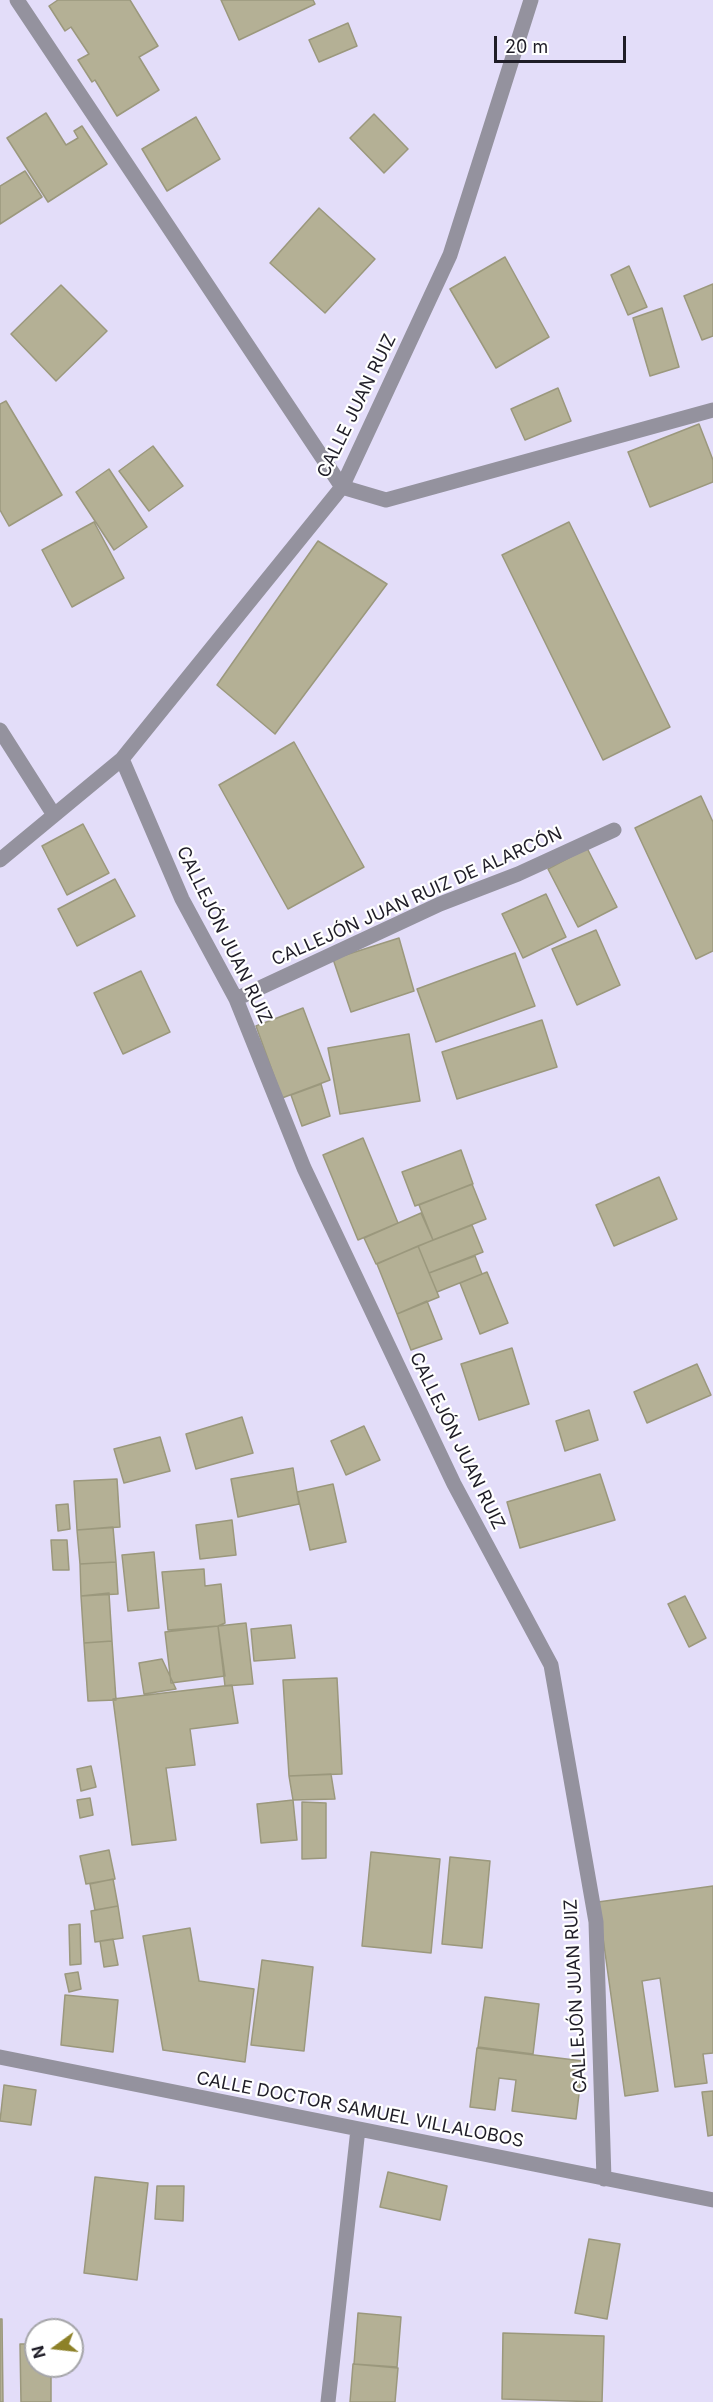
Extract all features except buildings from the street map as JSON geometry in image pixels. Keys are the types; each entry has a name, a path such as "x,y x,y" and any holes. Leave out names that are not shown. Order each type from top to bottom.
{"street":[{"path":"17,0 342,487 386,500 682,421 713,410"},
{"name":"CALLE JUAN RUIZ","path":"0,860 122,759 342,487 450,255 531,0"},
{"path":"0,730 54,815"},
{"name":"CALLEJÓN JUAN RUIZ","path":"122,759 182,899 236,999 319,1200 454,1484 551,1665 596,1922 604,2179"},
{"name":"CALLEJÓN JUAN RUIZ DE ALARCÓN","path":"236,999 440,904 518,874 614,830"},
{"name":"CALLE DOCTOR SAMUEL VILLALOBOS","path":"0,2056 713,2200"},
{"path":"328,2402 358,2129"}]}
